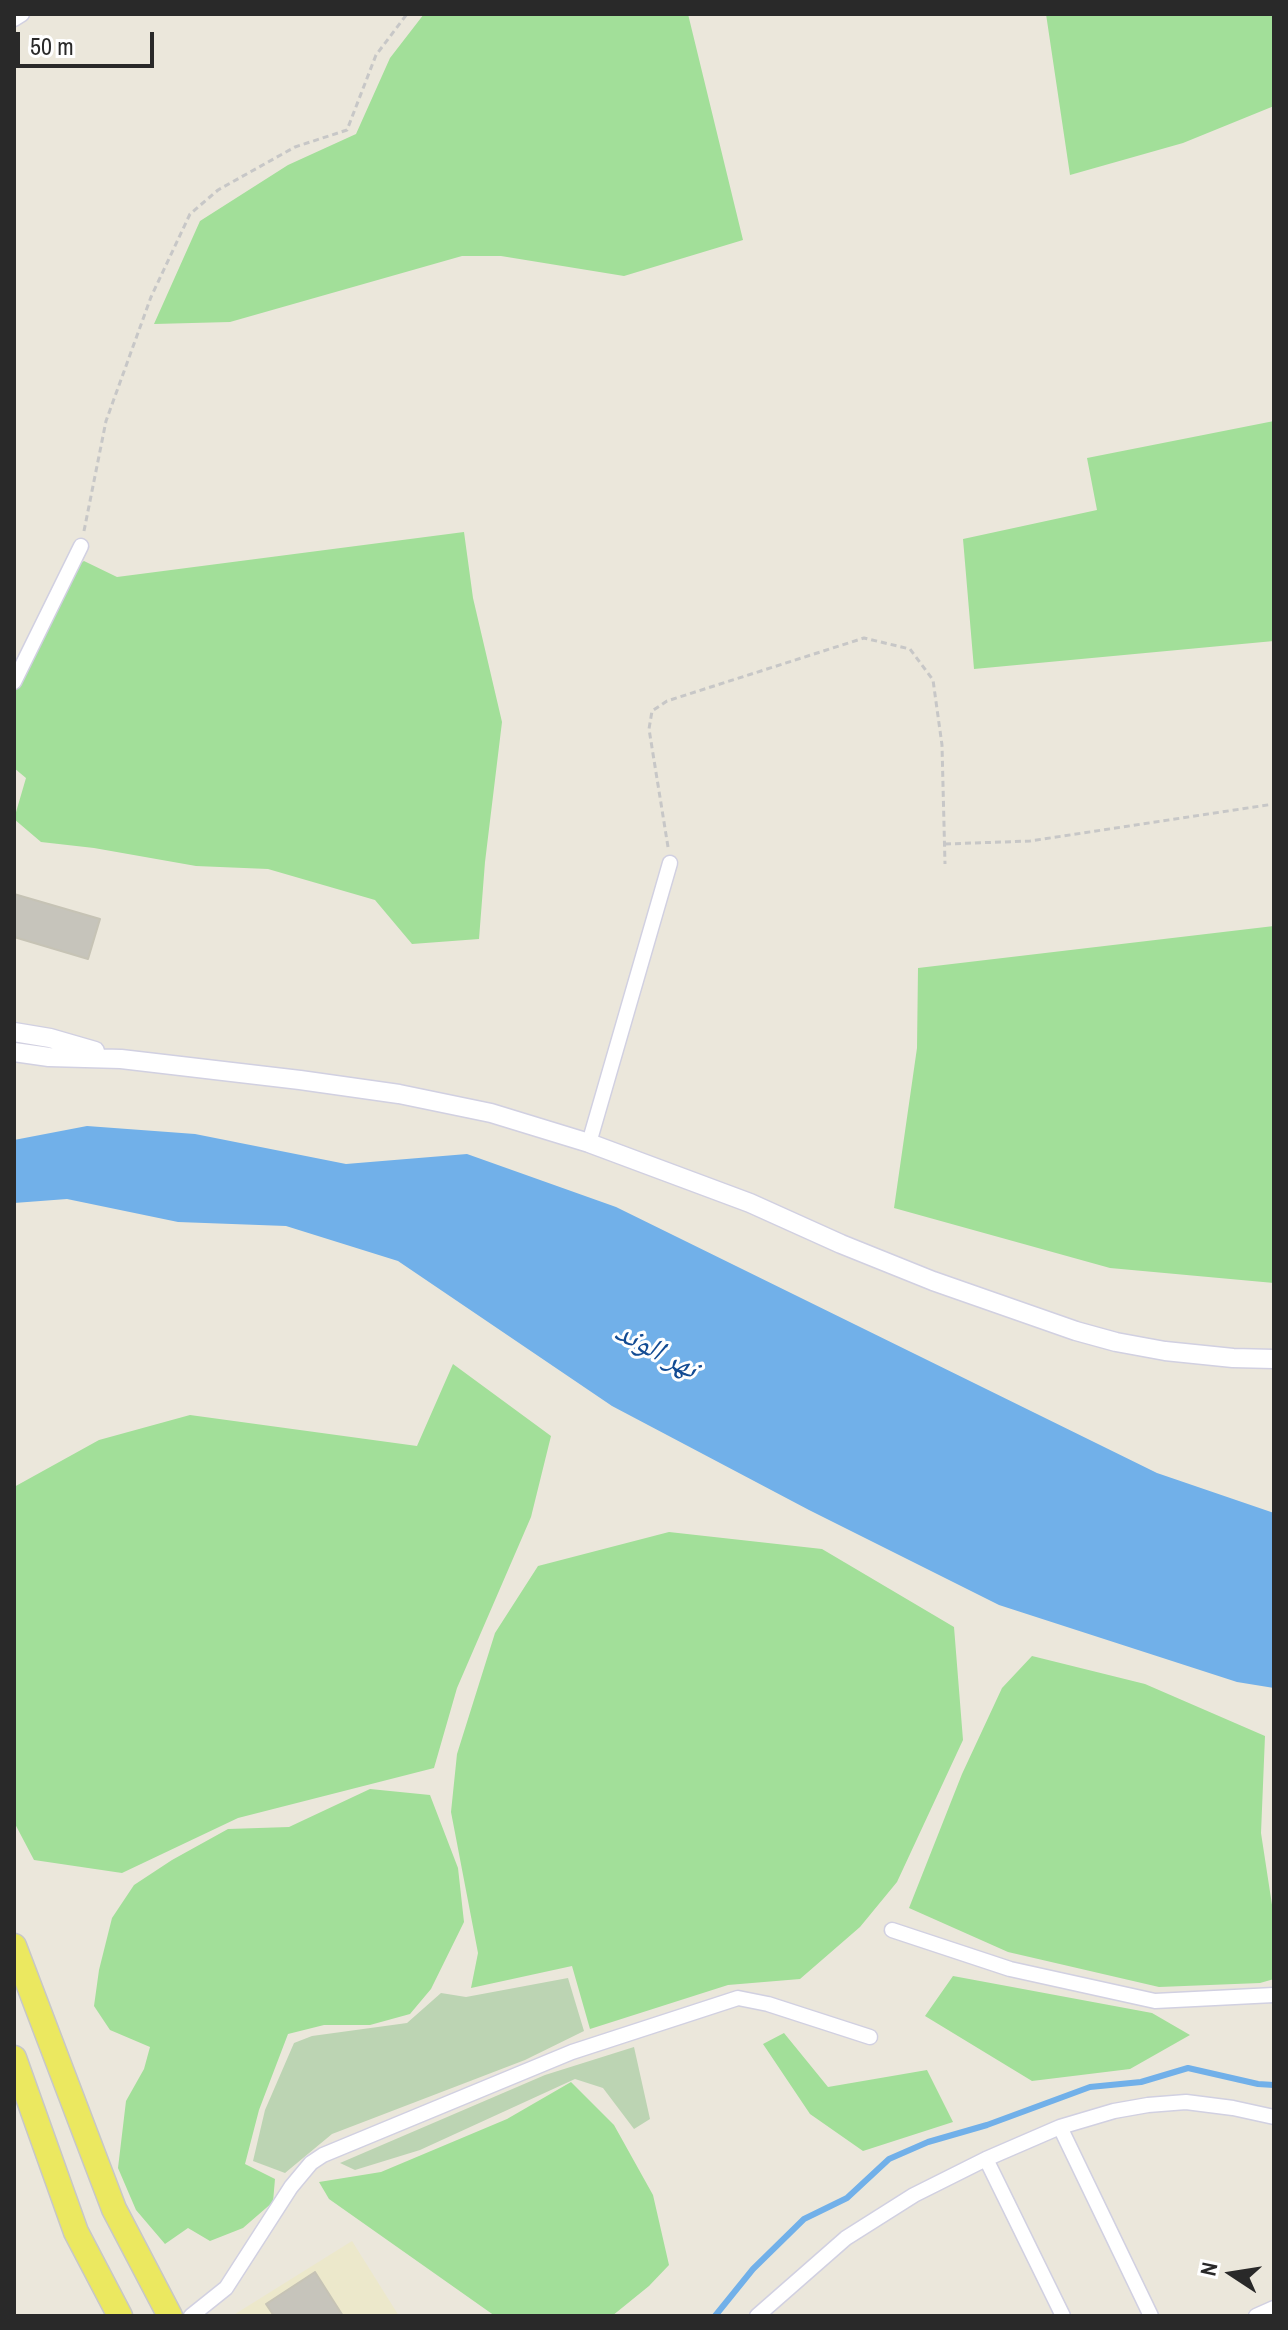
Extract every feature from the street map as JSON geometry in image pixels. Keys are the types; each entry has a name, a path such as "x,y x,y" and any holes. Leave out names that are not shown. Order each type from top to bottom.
{"main road":[{"path":"14,1946 114,2209 170,2316"},
{"path":"14,2058 82,2242 120,2316"},
{"path":"82,2242 122,2226"}],"street":[{"path":"14,19 22,14"},
{"path":"14,682 81,546"},
{"path":"589,1143 670,863"},
{"path":"14,1025 121,1059"},
{"path":"14,1032 50,1038"},
{"path":"14,1052 49,1057 121,1059 399,1094 491,1113 589,1143 750,1203 933,1281 1076,1331 1165,1351 1274,1359"},
{"path":"892,1930 1010,1969 1155,2001 1274,1995"},
{"path":"191,2316 226,2288 291,2187 311,2163 323,2155 557,2058 738,1998 768,2004 870,2037"},
{"path":"757,2316 846,2238 914,2195 1060,2127 1114,2111 1186,2102 1274,2117"},
{"path":"1060,2127 1151,2316"},
{"path":"986,2159 1063,2316"},
{"path":"1256,2316 1274,2308"}],"path":[{"path":"81,546 106,421 151,297 190,214 218,190 295,147 347,130 376,55 407,14"},
{"path":"670,863 649,729 652,711 667,701 864,638 910,649 933,680 942,745 945,864"},
{"path":"945,844 1030,841 1274,804"}],"shaded area":[{"path":"352,2241 399,2316 232,2316"}],"green space":[{"path":"424,14 688,14 743,240 624,276 501,256 462,256 230,322 154,324 200,221 288,165 356,134 390,58"},
{"path":"1046,14 1274,14 1274,106 1183,143 1070,175"},
{"path":"1274,421 1274,641 974,669 963,539 1097,510 1087,458"},
{"path":"464,532 473,598 502,722 479,939 412,944 375,900 268,869 196,866 41,842 14,819 26,778 14,768 14,680 62,576 84,561 117,577"},
{"path":"1274,926 1274,1283 1110,1268 894,1208 917,1048 918,968"},
{"path":"453,1364 551,1436 531,1517 457,1688 434,1768 238,1818 122,1873 34,1860 14,1822 14,1487 99,1440 190,1415 417,1446"},
{"path":"669,1532 822,1549 954,1627 963,1740 897,1882 860,1927 800,1979 728,1985 590,2029 572,1966 471,1988 478,1953 451,1812 457,1754 495,1633 538,1566"},
{"path":"1032,1656 1145,1684 1265,1736 1261,1833 1274,1918 1274,1979 1260,1983 1159,1987 1008,1952 909,1908 962,1774 1002,1688"},
{"path":"370,1789 430,1795 458,1868 464,1922 431,1989 410,2014 370,2025 324,2025 288,2034 259,2110 245,2164 275,2179 273,2202 243,2228 210,2241 188,2228 165,2244 136,2210 118,2168 126,2101 144,2069 150,2047 110,2030 94,2006 112,1918 134,1885 228,1829 289,1827"},
{"path":"953,1976 1152,2013 1190,2035 1130,2069 1032,2081 925,2016"},
{"path":"568,1978 584,2031 525,2060 332,2134 285,2173 253,2161 265,2110 294,2043 312,2036 407,2023 441,1993 466,1997"},
{"path":"784,2033 828,2087 927,2070 953,2122 863,2151 810,2114 763,2044"},
{"path":"634,2047 650,2119 634,2129 603,2088 575,2079 420,2150 355,2170 340,2163 545,2075"},
{"path":"571,2082 614,2125 653,2195 669,2265 612,2316 495,2316 329,2199 319,2182 381,2172 507,2119"}],"water":[{"name":"نهر الوند","path":"87,1126 195,1134 346,1164 467,1154 616,1207 1157,1473 1274,1513 1274,1688 1237,1682 999,1605 809,1510 612,1406 398,1261 286,1226 178,1222 67,1199 14,1203 14,1140"}],"building":[{"path":"14,894 100,919 88,959 14,937"},
{"path":"315,2272 343,2316 274,2316 266,2304"}],"waterway":[{"path":"715,2316 753,2269 804,2219 847,2198 889,2159 928,2142 987,2125 1090,2087 1141,2082 1188,2068 1274,2085"}]}
